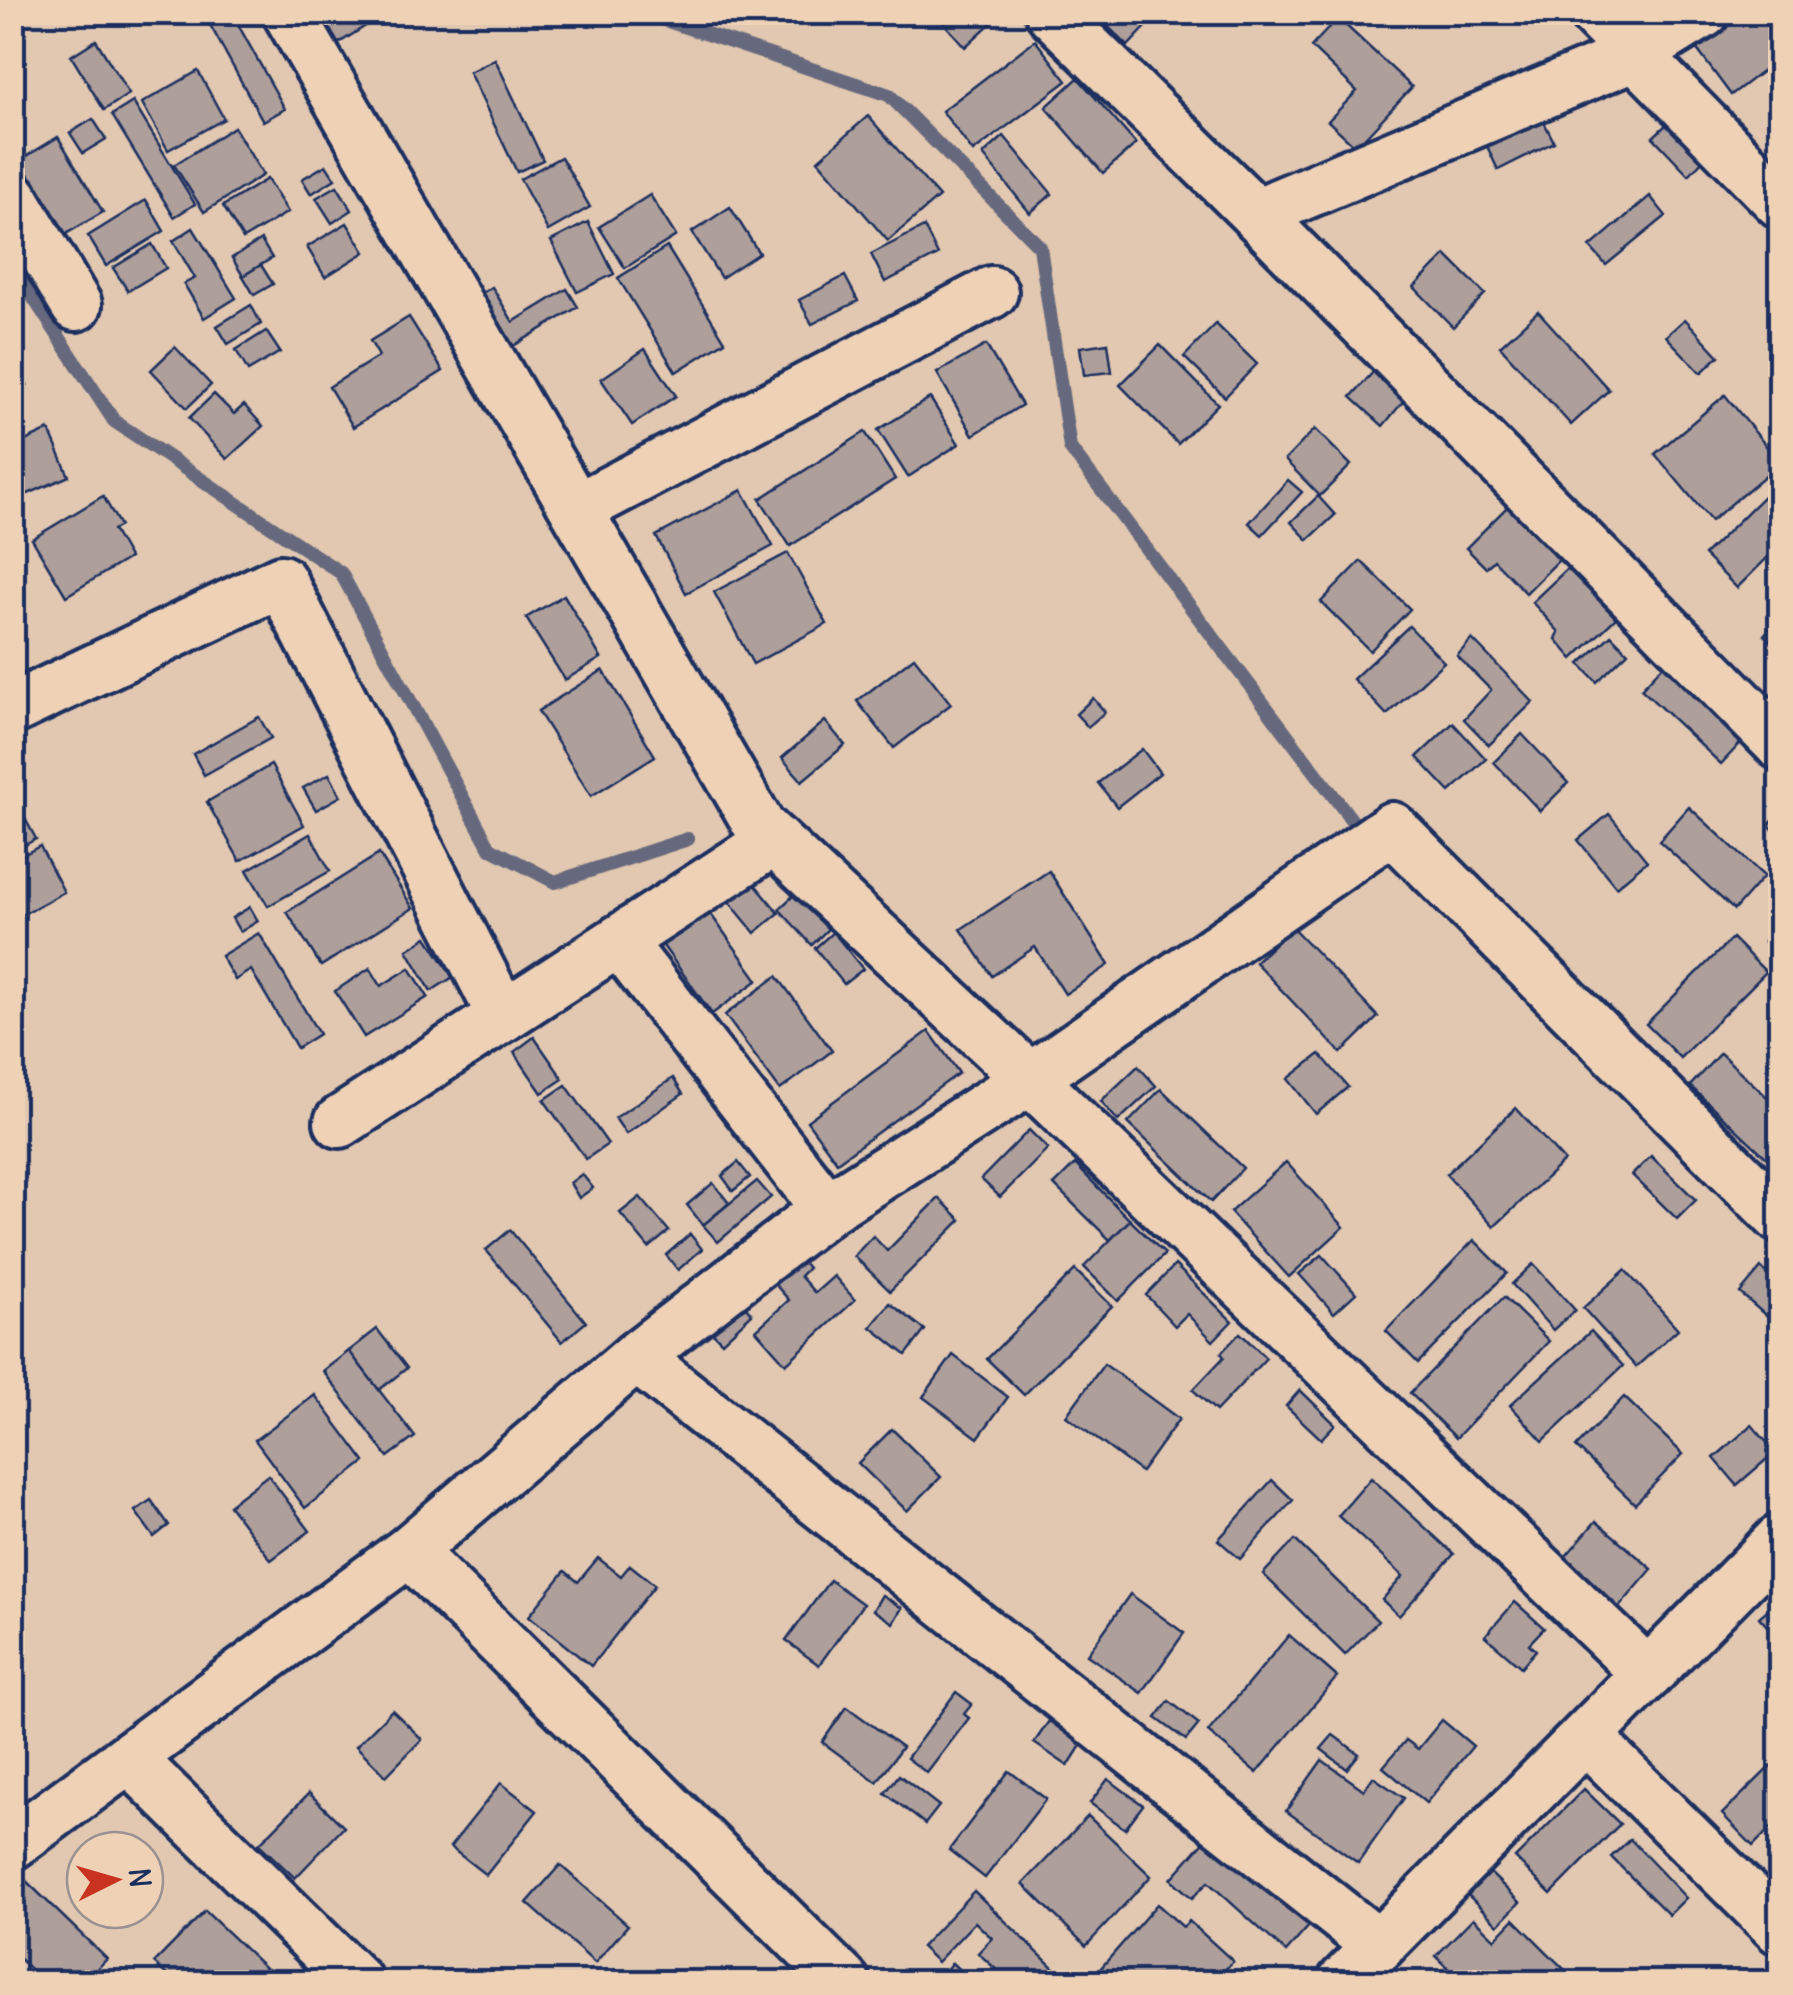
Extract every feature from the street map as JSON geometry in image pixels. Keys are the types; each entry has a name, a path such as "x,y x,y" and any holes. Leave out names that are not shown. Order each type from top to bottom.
{"street":[{"path":"288,12 760,827 1030,1079 1648,1674"},
{"path":"1051,12 1780,744"},
{"path":"1594,12 1780,202"},
{"path":"1256,214 1636,54 1704,12"},
{"path":"12,197 76,305"},
{"path":"577,510 992,292"},
{"path":"12,708 281,580 503,1016"},
{"path":"12,1844 410,1551 636,1357 827,1209 1030,1079 1392,828 1780,1217"},
{"path":"340,1122 774,840"},
{"path":"620,941 827,1209"},
{"path":"636,1357 1379,1946"},
{"path":"1343,1982 1780,1540"},
{"path":"410,1551 844,1982"},
{"path":"1586,1736 1780,1929"},
{"path":"128,1758 356,1982"}],"building":[{"path":"203,12 231,12 285,109 263,121"},
{"path":"304,12 359,12 367,25 328,50"},
{"path":"953,12 1003,12 965,47 943,22"},
{"path":"1093,12 1160,12 1128,46"},
{"path":"1744,12 1780,12 1780,58 1731,95 1696,48"},
{"path":"1338,18 1412,87 1356,147 1328,121 1357,91 1311,47"},
{"path":"96,40 129,94 104,110 71,56"},
{"path":"1035,40 1067,81 973,152 942,111"},
{"path":"495,59 543,160 517,172 469,72"},
{"path":"198,71 224,119 168,150 142,103"},
{"path":"1078,78 1136,144 1103,173 1046,107"},
{"path":"133,102 195,204 174,217 112,115"},
{"path":"868,116 939,197 888,241 818,160"},
{"path":"1542,118 1554,142 1498,170 1487,146"},
{"path":"93,119 106,139 83,153 70,133"},
{"path":"1667,124 1703,160 1689,175 1653,137"},
{"path":"234,127 263,175 204,212 174,165"},
{"path":"1004,136 1052,194 1030,213 983,155"},
{"path":"58,137 103,212 59,238 14,164"},
{"path":"561,157 590,207 548,231 520,179"},
{"path":"326,165 335,179 311,194 302,179"},
{"path":"267,179 288,212 243,239 223,206"},
{"path":"337,186 352,210 332,223 316,198"},
{"path":"650,195 676,236 625,268 599,227"},
{"path":"1650,196 1666,216 1606,265 1590,247"},
{"path":"146,200 164,231 106,266 88,236"},
{"path":"730,207 759,253 721,278 692,232"},
{"path":"588,222 614,274 577,292 551,241"},
{"path":"347,223 365,252 325,277 307,247"},
{"path":"924,227 938,255 885,282 871,254"},
{"path":"193,228 236,298 204,318 184,284 195,278 173,241"},
{"path":"261,240 272,258 243,276 232,258"},
{"path":"152,244 166,268 128,291 113,268"},
{"path":"667,247 725,341 676,372 618,278"},
{"path":"1446,255 1485,294 1453,327 1414,287"},
{"path":"261,265 273,284 254,295 243,276"},
{"path":"845,276 858,301 812,324 799,300"},
{"path":"492,287 513,322 567,289 578,307 495,357 464,304"},
{"path":"251,305 261,324 228,344 217,326"},
{"path":"1538,311 1609,390 1571,425 1500,346"},
{"path":"409,317 443,371 353,427 329,387 379,356 370,341"},
{"path":"1685,319 1719,356 1701,373 1666,336"},
{"path":"1216,324 1257,364 1225,397 1184,357"},
{"path":"266,331 280,352 248,371 236,350"},
{"path":"1108,343 1112,372 1084,375 1080,347"},
{"path":"986,345 1022,405 973,435 937,373"},
{"path":"1160,345 1218,404 1178,444 1120,385"},
{"path":"175,347 211,385 187,408 151,370"},
{"path":"645,349 676,396 632,425 601,379"},
{"path":"12,363 27,385 12,395"},
{"path":"1375,370 1406,398 1383,426 1351,397"},
{"path":"214,394 234,414 244,405 263,426 227,459 189,418"},
{"path":"1725,395 1780,463 1711,521 1655,454"},
{"path":"930,398 959,444 908,477 878,430"},
{"path":"1315,429 1351,465 1320,496 1285,460"},
{"path":"49,430 69,476 12,501 12,447"},
{"path":"865,432 895,479 790,546 760,499"},
{"path":"1288,480 1302,492 1262,535 1249,523"},
{"path":"1772,488 1780,496 1780,545 1737,588 1704,555"},
{"path":"742,490 773,546 686,593 656,536"},
{"path":"103,496 120,526 113,530 129,558 66,596 32,539"},
{"path":"1318,496 1335,515 1308,540 1291,522"},
{"path":"1511,503 1563,556 1526,593 1494,560 1486,568 1466,548"},
{"path":"788,553 827,624 753,664 714,592"},
{"path":"1361,561 1410,609 1370,651 1321,602"},
{"path":"1568,568 1616,618 1573,659 1556,639 1559,632 1532,602"},
{"path":"564,595 601,658 565,680 526,618"},
{"path":"1780,616 1780,650 1764,635"},
{"path":"1409,626 1444,662 1387,715 1353,679"},
{"path":"1611,635 1628,652 1597,682 1580,664"},
{"path":"1472,639 1533,702 1489,745 1464,719 1491,690 1457,656"},
{"path":"914,657 951,704 894,748 857,701"},
{"path":"1670,658 1749,734 1721,764 1641,689"},
{"path":"603,670 655,756 591,796 538,711"},
{"path":"1093,698 1105,712 1088,727 1076,714"},
{"path":"259,717 271,738 204,775 193,754"},
{"path":"825,721 845,745 802,781 782,758"},
{"path":"1453,723 1486,759 1450,792 1417,757"},
{"path":"1522,734 1568,783 1540,811 1494,762"},
{"path":"1142,749 1160,773 1117,807 1098,783"},
{"path":"271,765 304,825 240,861 207,802"},
{"path":"329,774 341,796 316,810 303,788"},
{"path":"12,799 36,839 12,852"},
{"path":"1689,807 1764,876 1734,910 1659,841"},
{"path":"1780,813 1780,837 1769,825"},
{"path":"1609,814 1647,861 1616,887 1578,840"},
{"path":"310,834 330,871 268,906 247,870"},
{"path":"40,846 64,892 12,920 12,861"},
{"path":"379,854 413,908 321,966 287,912"},
{"path":"1049,871 1109,965 1065,994 1035,947 992,976 961,929"},
{"path":"747,875 779,913 755,933 723,894"},
{"path":"795,894 828,929 812,945 779,909"},
{"path":"702,902 758,980 712,1014 656,936"},
{"path":"250,907 258,921 240,932 232,918"},
{"path":"1780,926 1780,959 1764,941"},
{"path":"1292,927 1378,1017 1341,1053 1255,962"},
{"path":"833,932 863,969 844,984 815,948"},
{"path":"259,933 319,1034 297,1048 251,970 235,980 221,956"},
{"path":"427,937 453,977 431,991 407,950"},
{"path":"1732,938 1766,972 1680,1058 1646,1024"},
{"path":"370,968 381,986 410,968 428,997 364,1037 335,991"},
{"path":"777,976 832,1051 780,1090 725,1015"},
{"path":"929,1031 959,1073 837,1162 807,1121"},
{"path":"534,1037 563,1079 542,1093 514,1052"},
{"path":"1720,1053 1780,1109 1780,1147 1769,1160 1690,1086"},
{"path":"1320,1054 1348,1087 1316,1114 1288,1079"},
{"path":"1138,1066 1156,1086 1118,1121 1101,1101"},
{"path":"673,1078 683,1094 626,1134 615,1118"},
{"path":"566,1085 608,1144 586,1159 544,1100"},
{"path":"1161,1089 1243,1168 1211,1202 1128,1123"},
{"path":"1516,1108 1564,1161 1494,1227 1446,1174"},
{"path":"1029,1130 1048,1149 1000,1197 981,1179"},
{"path":"1651,1156 1696,1200 1677,1219 1632,1175"},
{"path":"738,1162 750,1177 733,1191 722,1176"},
{"path":"1286,1162 1344,1227 1289,1277 1230,1212"},
{"path":"1075,1164 1130,1220 1110,1240 1054,1185"},
{"path":"582,1174 593,1188 579,1198 570,1183"},
{"path":"757,1181 771,1197 718,1242 703,1225"},
{"path":"713,1183 729,1203 703,1225 687,1205"},
{"path":"640,1197 669,1231 649,1248 620,1213"},
{"path":"939,1198 961,1220 890,1291 854,1256 873,1236 887,1251"},
{"path":"1130,1220 1165,1254 1118,1301 1084,1267"},
{"path":"510,1230 586,1322 562,1342 486,1250"},
{"path":"690,1234 702,1249 678,1270 666,1255"},
{"path":"1474,1240 1507,1273 1418,1363 1386,1331"},
{"path":"1322,1255 1356,1293 1334,1313 1299,1274"},
{"path":"798,1256 808,1268 800,1276 815,1293 834,1276 855,1300 786,1364 756,1330 789,1300 772,1281"},
{"path":"1533,1264 1575,1310 1553,1330 1512,1284"},
{"path":"1175,1265 1232,1321 1213,1341 1187,1314 1175,1326 1146,1295"},
{"path":"1761,1268 1780,1284 1779,1327 1740,1293"},
{"path":"1075,1270 1112,1306 1024,1395 987,1359"},
{"path":"1625,1270 1678,1329 1636,1367 1583,1308"},
{"path":"1504,1297 1549,1341 1456,1438 1410,1393"},
{"path":"740,1300 752,1314 722,1342 709,1329"},
{"path":"890,1303 925,1330 906,1355 871,1327"},
{"path":"377,1329 407,1368 379,1390 349,1351"},
{"path":"1591,1331 1623,1366 1543,1441 1510,1405"},
{"path":"1240,1333 1266,1358 1216,1411 1193,1390"},
{"path":"349,1351 415,1437 388,1457 323,1371"},
{"path":"953,1355 1008,1397 978,1438 923,1397"},
{"path":"1104,1364 1179,1419 1141,1472 1066,1416"},
{"path":"1300,1390 1335,1424 1321,1439 1286,1406"},
{"path":"315,1395 365,1462 305,1508 255,1440"},
{"path":"1624,1397 1683,1454 1635,1504 1576,1447"},
{"path":"1752,1425 1775,1452 1737,1485 1714,1458"},
{"path":"892,1429 941,1477 907,1511 858,1463"},
{"path":"268,1475 310,1531 271,1560 229,1505"},
{"path":"1371,1478 1454,1554 1399,1616 1382,1600 1403,1576 1338,1516"},
{"path":"1272,1480 1293,1500 1240,1559 1218,1540"},
{"path":"151,1500 169,1525 154,1537 135,1511"},
{"path":"1596,1521 1652,1569 1615,1612 1559,1564"},
{"path":"1295,1540 1378,1621 1345,1655 1263,1574"},
{"path":"598,1558 621,1576 630,1565 655,1585 591,1666 529,1616 565,1571 578,1582"},
{"path":"830,1580 863,1604 819,1665 786,1641"},
{"path":"1130,1594 1184,1633 1142,1693 1087,1655"},
{"path":"882,1595 902,1608 893,1623 873,1610"},
{"path":"1779,1600 1780,1632 1776,1636 1759,1617"},
{"path":"1515,1602 1544,1628 1529,1644 1536,1650 1521,1667 1485,1636"},
{"path":"1289,1635 1337,1677 1257,1773 1208,1732"},
{"path":"956,1692 972,1704 964,1714 969,1718 927,1773 907,1758"},
{"path":"1169,1701 1199,1724 1186,1740 1156,1718"},
{"path":"847,1707 902,1747 877,1782 822,1742"},
{"path":"392,1710 422,1739 386,1776 356,1746"},
{"path":"1442,1720 1473,1746 1426,1803 1383,1767 1406,1740 1418,1749"},
{"path":"1049,1721 1082,1744 1068,1766 1034,1743"},
{"path":"1333,1735 1359,1754 1347,1769 1321,1749"},
{"path":"1780,1757 1780,1819 1753,1846 1722,1814"},
{"path":"1322,1760 1364,1790 1373,1777 1404,1798 1358,1863 1286,1811"},
{"path":"1009,1771 1046,1799 985,1878 949,1850"},
{"path":"899,1775 939,1806 925,1824 885,1793"},
{"path":"1108,1779 1143,1805 1125,1829 1090,1803"},
{"path":"501,1783 537,1811 486,1875 450,1847"},
{"path":"1584,1789 1620,1824 1551,1894 1515,1858"},
{"path":"309,1793 344,1827 295,1878 259,1844"},
{"path":"1088,1816 1151,1876 1086,1946 1023,1884"},
{"path":"1209,1836 1309,1926 1286,1952 1208,1882 1192,1898 1171,1879"},
{"path":"1630,1839 1686,1898 1669,1915 1611,1857"},
{"path":"560,1865 628,1925 595,1963 527,1903"},
{"path":"1780,1865 1780,1912 1757,1891"},
{"path":"1486,1869 1520,1902 1498,1925 1464,1891"},
{"path":"21,1876 65,1918 65,1930 77,1930 107,1959 84,1982 44,1982 12,1952 12,1886"},
{"path":"974,1891 1059,1973 1051,1982 1010,1982 978,1953 992,1938 975,1922 937,1962 921,1947"},
{"path":"1157,1904 1183,1927 1189,1921 1233,1961 1214,1982 1117,1982 1101,1968"},
{"path":"205,1911 279,1981 174,1982 154,1963"},
{"path":"1473,1918 1495,1939 1514,1919 1571,1976 1564,1982 1463,1982 1436,1956"},
{"path":"952,1963 972,1982 934,1982"}],"waterway":[{"path":"641,12 889,95 1040,247 1070,448 1363,835"},
{"path":"12,265 114,421 341,573 490,848 555,882 688,839"}]}
